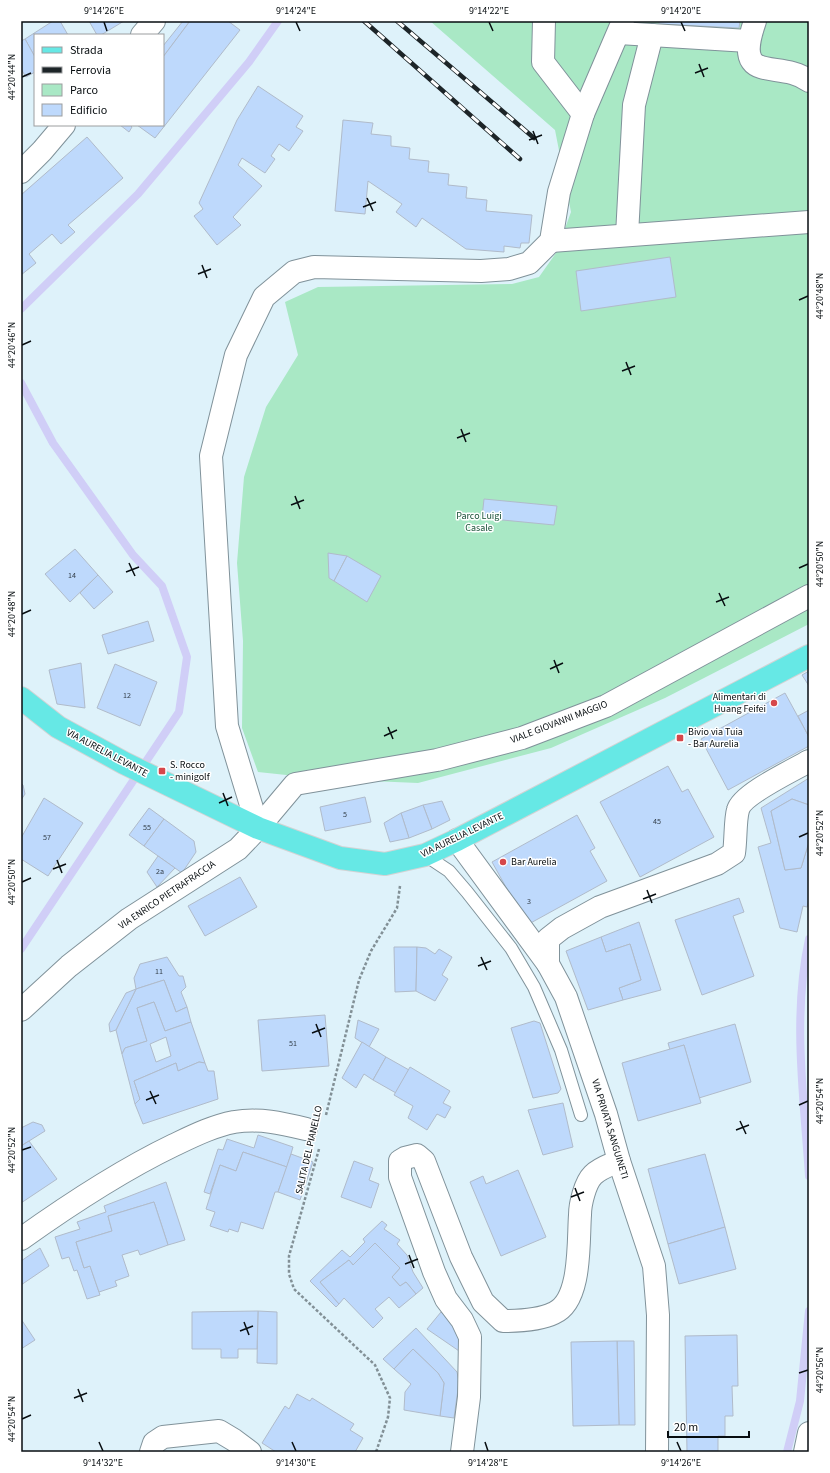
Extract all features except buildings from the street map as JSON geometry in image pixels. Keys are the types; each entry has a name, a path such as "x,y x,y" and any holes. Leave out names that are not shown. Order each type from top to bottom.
{"main road":[{"name":"VIA AURELIA LEVANTE","path":"21,698 58,727 124,763 258,828 340,858 365,863 385,864 425,855 457,840 809,656"}],"street":[{"path":"143,34 154,21"},
{"path":"544,21 543,62 583,114"},
{"path":"755,21 748,41 749,56 756,64 764,69 787,72 802,76 809,81"},
{"path":"258,828 227,726 211,456 236,355 264,297 294,272 314,267 481,271 509,269 529,263 551,241 559,192 583,114 621,27 652,35 748,41"},
{"path":"627,235 634,105 652,35"},
{"path":"21,172 42,151 63,126"},
{"path":"551,241 809,222"},
{"name":"VIALE GIOVANNI MAGGIO","path":"258,828 295,784 437,760 522,738 606,706 809,596"},
{"path":"548,964 548,939 562,928 600,907 717,864 734,853 737,839 738,809 746,797 809,761"},
{"name":"VIA ENRICO PIETRAFRACCIA","path":"21,1010 69,966 129,919 238,849 258,828"},
{"name":"VIA PRIVATA SANGUINETI","path":"457,840 548,964 566,997 606,1114 619,1161 654,1266 658,1315 657,1452"},
{"path":"21,1239 90,1191 155,1154 196,1134 234,1122 269,1120 306,1129"},
{"path":"462,1452 470,1397 470,1337 462,1320 446,1299 434,1272 400,1177 400,1161 417,1155 424,1161 461,1257 483,1302 503,1321 522,1321 554,1313 567,1303 575,1283 581,1201 592,1176 604,1167 619,1161"},
{"path":"151,1452 154,1443 163,1437 219,1431 250,1452"},
{"path":"805,1452 809,1433"}],"lane":[{"path":"425,855 448,871 467,892 511,948 534,987 561,1050 581,1115"}],"path":[{"name":"SALITA DEL PIANELLO","path":"325,1119 359,980 370,951 397,908 400,883"},
{"name":"SALITA DEL PIANELLO","path":"320,1148 289,1256 289,1274 294,1289 375,1365 390,1398 388,1417 376,1452"}],"green space":[{"name":"Parco Luigi Casale","path":"430,21 809,21 809,624 665,698 551,748 418,783 324,779 258,772 242,728 243,641 237,563 244,477 266,407 298,355 285,302 318,287 512,284 539,277 556,253 571,212 555,130"}],"waterway":[{"path":"21,309 138,194 249,62 278,21"},
{"path":"21,383 53,443 133,555 162,586 187,657 179,712 21,949"},
{"path":"809,939 804,968 800,1028 802,1087 809,1176"},
{"path":"787,1452 800,1401 809,1311"}],"railway":[{"path":"364,21 520,159"},
{"path":"397,21 534,138"}],"place":[{"name":"Alimentari di Huang Feifei","path":"774,703"},
{"name":"Bivio via Tuia - Bar Aurelia","path":"680,738"},
{"name":"S. Rocco - minigolf","path":"162,771"},
{"name":"Bar Aurelia","path":"503,862"}]}
